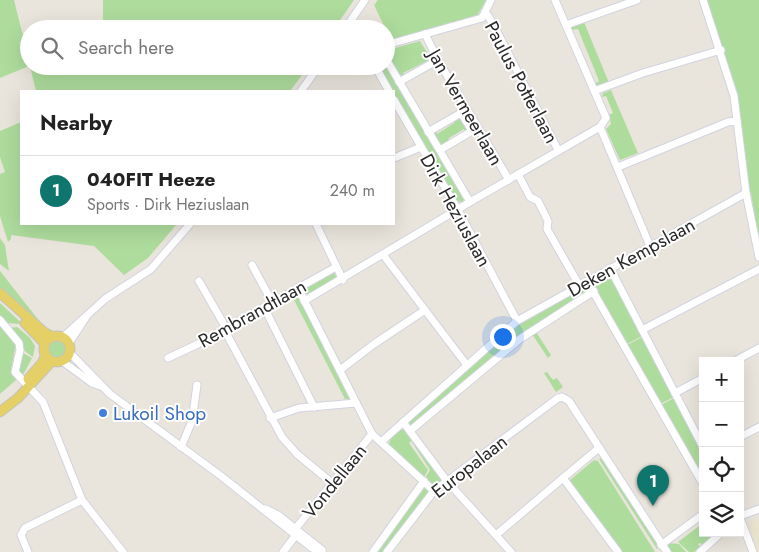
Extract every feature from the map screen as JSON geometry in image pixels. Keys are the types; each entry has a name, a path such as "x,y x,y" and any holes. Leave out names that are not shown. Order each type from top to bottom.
{"main road":[{"path":"0,293 44,332 67,344 62,361 49,358"},
{"path":"0,299 45,344 49,358"},
{"path":"45,344 53,337"},
{"path":"0,412 27,385 49,358"}],"street":[{"path":"351,20 365,0"},
{"path":"395,42 476,20 486,13 491,0"},
{"path":"555,0 606,118 600,127 650,246"},
{"path":"566,25 637,0"},
{"path":"703,0 721,50 734,96 746,193 759,257"},
{"name":"Paulus Potterlaan","path":"486,13 494,24 558,150"},
{"name":"Jan Vermeerlaan","path":"425,34 438,60 509,180"},
{"path":"594,91 643,73 721,50"},
{"path":"399,82 438,60"},
{"path":"302,90 313,75"},
{"path":"380,75 388,90"},
{"name":"Dirk Heziuslaan","path":"395,75 470,202"},
{"name":"Dirk Heziuslaan","path":"395,102 458,210 517,321"},
{"name":"Dirk Heziuslaan","path":"428,132 461,112 472,131 440,150"},
{"path":"618,168 728,122 737,121"},
{"name":"Rembrandtlaan","path":"304,302 384,256 470,202 600,127"},
{"path":"395,158 421,147"},
{"path":"518,174 530,197 538,201 548,221 547,229 559,253 565,257 579,285"},
{"name":"Deken Kempslaan","path":"381,442 466,364 517,321 746,193"},
{"path":"189,225 151,269 105,299 87,315 67,344 101,386 323,552"},
{"path":"316,225 343,280"},
{"path":"384,256 466,364"},
{"path":"252,264 272,302"},
{"name":"Rembrandtlaan","path":"168,358 225,329 336,267"},
{"path":"610,268 699,438"},
{"path":"642,330 759,269"},
{"path":"199,281 282,438 297,454 332,483"},
{"path":"588,281 699,477"},
{"path":"298,288 372,434 434,491"},
{"name":"Deken Kempslaan","path":"411,430 529,332 594,291"},
{"path":"264,307 314,407"},
{"path":"340,370 374,344 425,310"},
{"path":"0,320 19,343 20,350 15,372 48,409 69,471 82,500 123,552"},
{"path":"742,357 759,348"},
{"path":"62,361 92,383 101,386"},
{"path":"675,393 699,380"},
{"path":"181,447 192,421 197,385"},
{"name":"Europalaan","path":"387,552 434,491 558,398 565,397 599,448"},
{"path":"270,418 299,408 356,403"},
{"path":"403,422 411,430 447,481 511,552"},
{"path":"744,435 759,427"},
{"name":"Vondellaan","path":"283,552 332,483 372,434"},
{"path":"496,536 599,448 667,552"},
{"path":"563,478 618,552"},
{"name":"Europalaan","path":"373,552 424,482"},
{"path":"28,552 21,535 25,528 82,500"},
{"path":"744,515 759,509"},
{"path":"661,545 699,517"},
{"path":"744,528 753,552"},
{"path":"700,552 717,537"}],"shaded area":[{"path":"759,520 759,552 756,552 746,524"}],"green space":[{"path":"0,0 14,0 20,24 20,70 0,78"},
{"path":"103,0 354,0 340,20 103,20"},
{"path":"378,0 486,0 477,16 395,39 395,20 381,20 374,5"},
{"path":"706,0 759,0 759,245 751,193 747,190 732,81"},
{"path":"584,22 609,83 598,86 594,84 599,81 578,29 572,30 572,26"},
{"path":"420,41 431,59 403,73 405,75 400,75 395,67 395,48"},
{"path":"32,75 302,75 291,90 36,90"},
{"path":"382,75 393,75 465,199 462,202 455,201 395,97 395,90 391,90"},
{"path":"611,90 638,153 620,160 606,129 611,124 609,115 613,113 606,96 602,97 603,93"},
{"path":"456,117 460,117 468,129 464,134 464,129 449,138 447,145 440,145 434,133 437,129 437,134 454,123"},
{"path":"20,122 20,225 176,225 148,258 124,275 94,246 11,235 11,239 8,242 0,216 0,174 5,172 0,157 0,131"},
{"path":"0,238 5,245 9,271 0,264"},
{"path":"0,271 44,327 0,289"},
{"path":"334,272 337,278 310,296 304,294 303,289"},
{"path":"606,275 611,278 642,336 627,344 594,285 595,281"},
{"path":"586,285 589,291 522,334 410,426 408,422 514,328"},
{"path":"296,294 350,395 349,399 345,399 292,296"},
{"path":"0,303 30,331 19,324 7,323 0,315"},
{"path":"0,324 16,343 11,370 16,380 0,394"},
{"path":"17,327 30,338 35,346 33,357 22,349 19,337 10,328"},
{"path":"536,332 551,355 548,358 532,334"},
{"path":"642,337 674,397 660,404 627,345"},
{"path":"54,340 62,340 67,345 65,356 54,358 49,353 49,345"},
{"path":"23,353 32,358 22,377 18,365 19,358"},
{"path":"547,372 553,380 557,378 563,387 556,392 544,373"},
{"path":"674,398 699,445 699,472 661,405"},
{"path":"405,429 414,439 409,443 428,470 424,477 389,445 394,435"},
{"path":"415,441 442,480 438,484 432,484 425,478 430,470 412,442"},
{"path":"602,458 659,547 657,549 599,459"},
{"path":"594,460 598,461 655,552 621,552 569,481"},
{"path":"425,487 428,492 383,552 375,552"},
{"path":"699,526 699,537 711,537 702,545 698,544 700,547 694,552 689,552 678,542"},
{"path":"668,543 679,544 686,552 672,552 665,545"}],"place":[{"name":"Lukoil Shop","path":"103,413"},
{"name":"040FIT Heeze","path":"653,506"}]}
